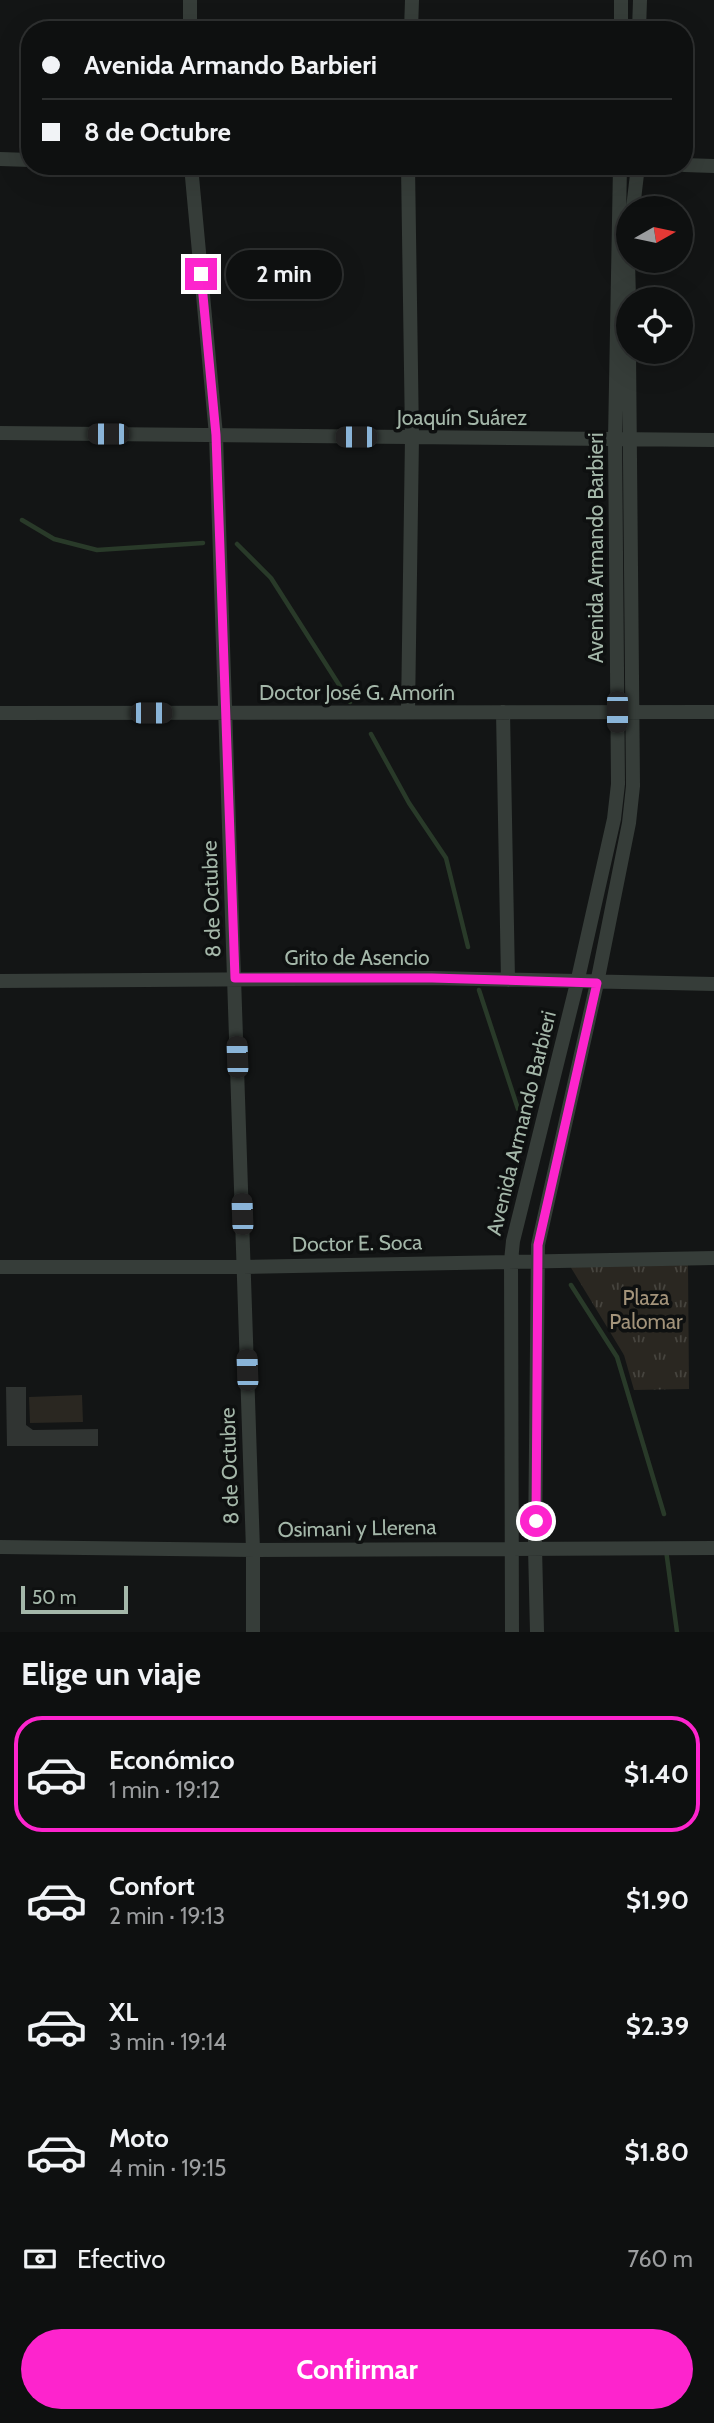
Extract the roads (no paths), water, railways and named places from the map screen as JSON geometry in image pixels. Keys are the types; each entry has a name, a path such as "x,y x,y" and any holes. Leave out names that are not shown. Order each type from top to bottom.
{"street":[{"path":"190,0 190,21"},
{"path":"411,21 412,0"},
{"path":"621,0 621,21"},
{"path":"639,21 640,0"},
{"path":"0,159 21,160"},
{"path":"693,166 714,166"},
{"name":"8 de Octubre","path":"192,175 216,435 253,1550 253,1632"},
{"path":"408,175 412,437 408,712"},
{"name":"Avenida Armando Barbieri","path":"512,1632 513,1241 577,983 614,819 618,784 615,439 621,175"},
{"path":"634,196 637,175"},
{"name":"Avenida Armando Barbieri","path":"537,1632 536,1260 597,983 629,822 633,786 629,364"},
{"name":"Joaquín Suárez","path":"0,433 714,440"},
{"path":"503,712 508,981"},
{"name":"Doctor José G. Amorín","path":"0,713 714,712"},
{"name":"Grito de Asencio","path":"0,981 235,978 714,984"},
{"name":"Doctor E. Soca","path":"0,1266 243,1267 714,1258"},
{"name":"Osimani y Llerena","path":"0,1547 253,1550 714,1548"}],"waterway":[{"path":"22,520 54,539 97,550 203,543"},
{"path":"237,544 271,578 350,702"},
{"path":"371,734 409,803 446,858 468,947"},
{"path":"479,990 518,1109"},
{"path":"571,1285 617,1357 664,1514"},
{"path":"666,1550 677,1632"}],"park label":[{"name":"Plaza Palomar","path":"646,1309"}]}
